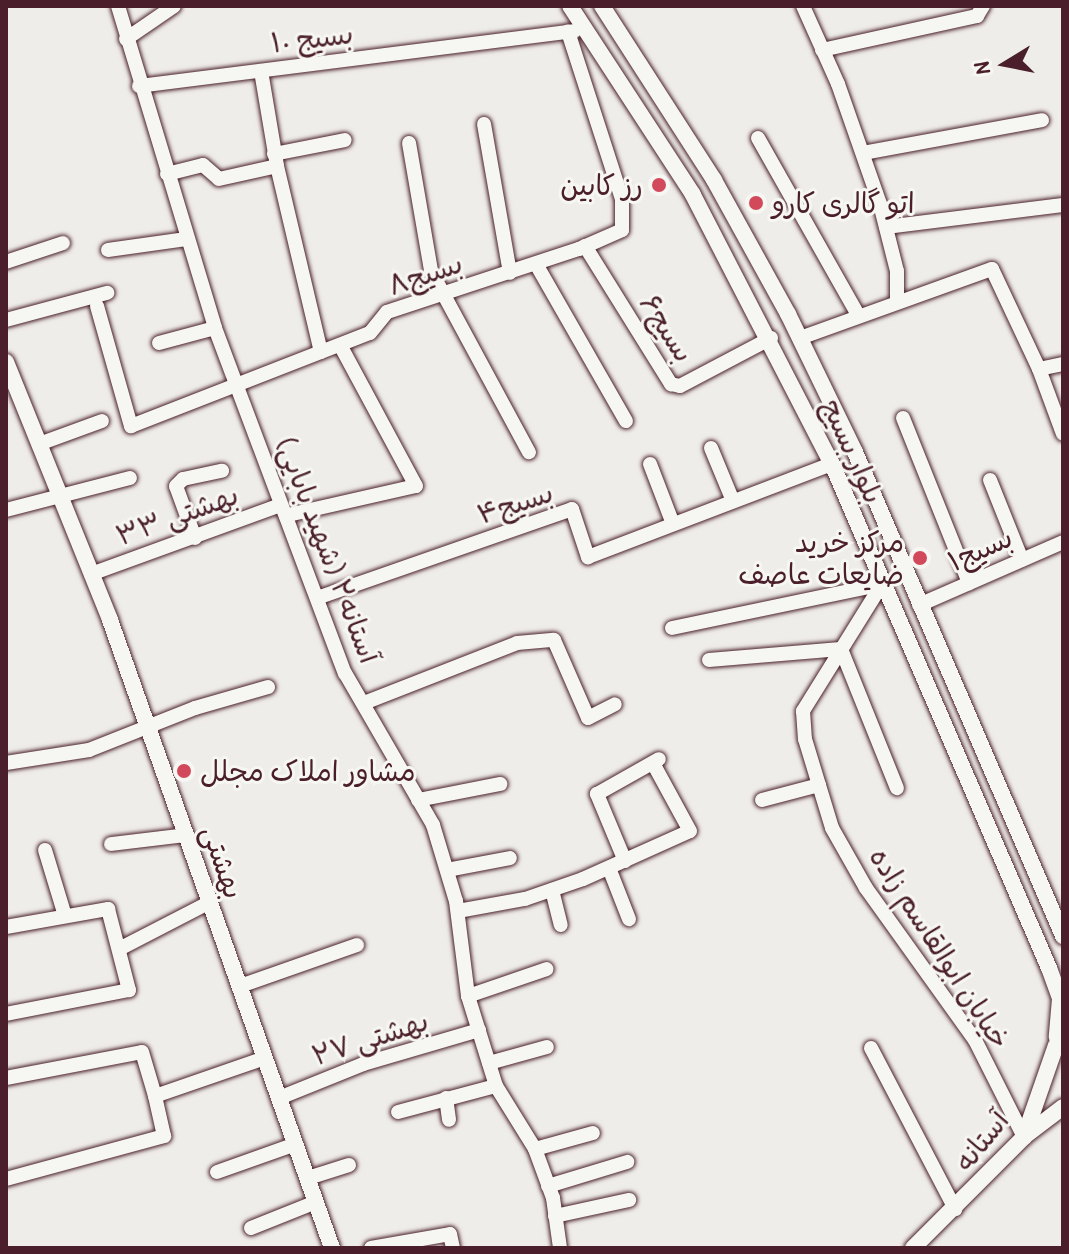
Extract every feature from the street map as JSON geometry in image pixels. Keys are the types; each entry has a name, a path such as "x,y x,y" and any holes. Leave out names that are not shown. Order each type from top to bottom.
{"main road":[{"name":"بلوار بسیج","path":"570,6 693,195 771,338 832,464 1049,968 1060,999 1059,1035"},
{"name":"بلوار بسیج","path":"606,7 714,180 800,338 1063,936"},
{"name":"بهشتی","path":"6,362 11,391 39,444 147,726 332,1248"},
{"path":"1059,1035 1063,1072"},
{"name":"آستانه","path":"913,1248 1024,1137 1059,1035"},
{"path":"1024,1137 1063,1107"}],"street":[{"name":"آستانه۲ (شهید بابایی)","path":"118,6 139,86 215,328 345,673 433,825 458,911 468,996 496,1086 535,1149 548,1186 560,1248"},
{"path":"126,39 174,6"},
{"path":"803,6 863,153 886,227 897,300"},
{"path":"822,50 977,16 983,6"},
{"name":"بسیج ۱۰","path":"139,86 588,30"},
{"name":"بسیج۸","path":"97,306 131,426 370,333 387,312 536,264 622,230 622,199 568,32"},
{"path":"261,71 276,160 321,352"},
{"path":"863,153 1042,120"},
{"path":"484,124 510,273"},
{"path":"758,138 858,315"},
{"path":"167,174 203,165 219,179 345,140"},
{"path":"409,143 431,271 529,452"},
{"path":"886,227 1063,205"},
{"path":"108,250 186,239"},
{"path":"6,262 63,243"},
{"name":"بسیج۶","path":"585,246 671,384 680,386 771,338"},
{"path":"536,264 626,421"},
{"path":"800,338 897,300 992,269 1039,369 1063,434"},
{"path":"6,320 107,293"},
{"path":"159,343 215,328"},
{"name":"بهشتی ۳۳","path":"91,574 284,510 416,486 340,345"},
{"path":"1039,369 1063,364"},
{"path":"903,418 969,583"},
{"path":"39,444 102,421"},
{"path":"711,448 733,501"},
{"path":"650,464 673,524"},
{"name":"بسیج۴","path":"317,598 572,509 588,557 832,464"},
{"path":"195,538 176,486 183,479 222,471"},
{"path":"6,510 61,499 130,478"},
{"path":"990,480 1022,560"},
{"name":"بسیج۱","path":"919,605 1063,542"},
{"path":"672,628 882,584"},
{"name":"خیابان ابوالقاسم زاده","path":"882,584 803,711 805,739 832,828 866,888 975,1040 1024,1137"},
{"path":"364,703 517,643 554,640 588,718 615,704"},
{"path":"709,660 738,653 841,649 897,788"},
{"path":"6,763 89,750 147,726 268,687"},
{"path":"458,911 552,890 609,868 625,861 690,831 656,761 597,794 625,861"},
{"path":"418,800 500,784"},
{"path":"762,800 819,785"},
{"path":"111,844 186,835"},
{"path":"45,850 65,916"},
{"path":"447,870 510,858"},
{"path":"609,868 629,919"},
{"path":"552,890 561,925"},
{"path":"121,948 210,902"},
{"path":"6,927 108,909 121,948 129,990 6,1014"},
{"path":"240,986 357,945"},
{"path":"468,996 547,969"},
{"name":"بهشتی ۲۷","path":"279,1098 363,1064 479,1030"},
{"path":"489,1063 547,1047"},
{"path":"871,1048 955,1209"},
{"path":"6,1078 142,1052 164,1136 6,1179"},
{"path":"155,1096 265,1058"},
{"path":"398,1112 496,1086"},
{"path":"446,1098 449,1120"},
{"path":"535,1149 593,1133"},
{"path":"217,1172 296,1144"},
{"path":"548,1186 627,1162"},
{"path":"308,1178 349,1165"},
{"path":"555,1216 629,1200"},
{"path":"251,1228 316,1202"},
{"path":"371,1248 450,1234 453,1248"}],"place":[{"name":"رز کابین","path":"659,185"},
{"name":"اتو گالری کارو","path":"756,203"},
{"name":"مرکز خرید ضایعات عاصف","path":"920,558"},
{"name":"مشاور املاک مجلل","path":"184,771"}]}
